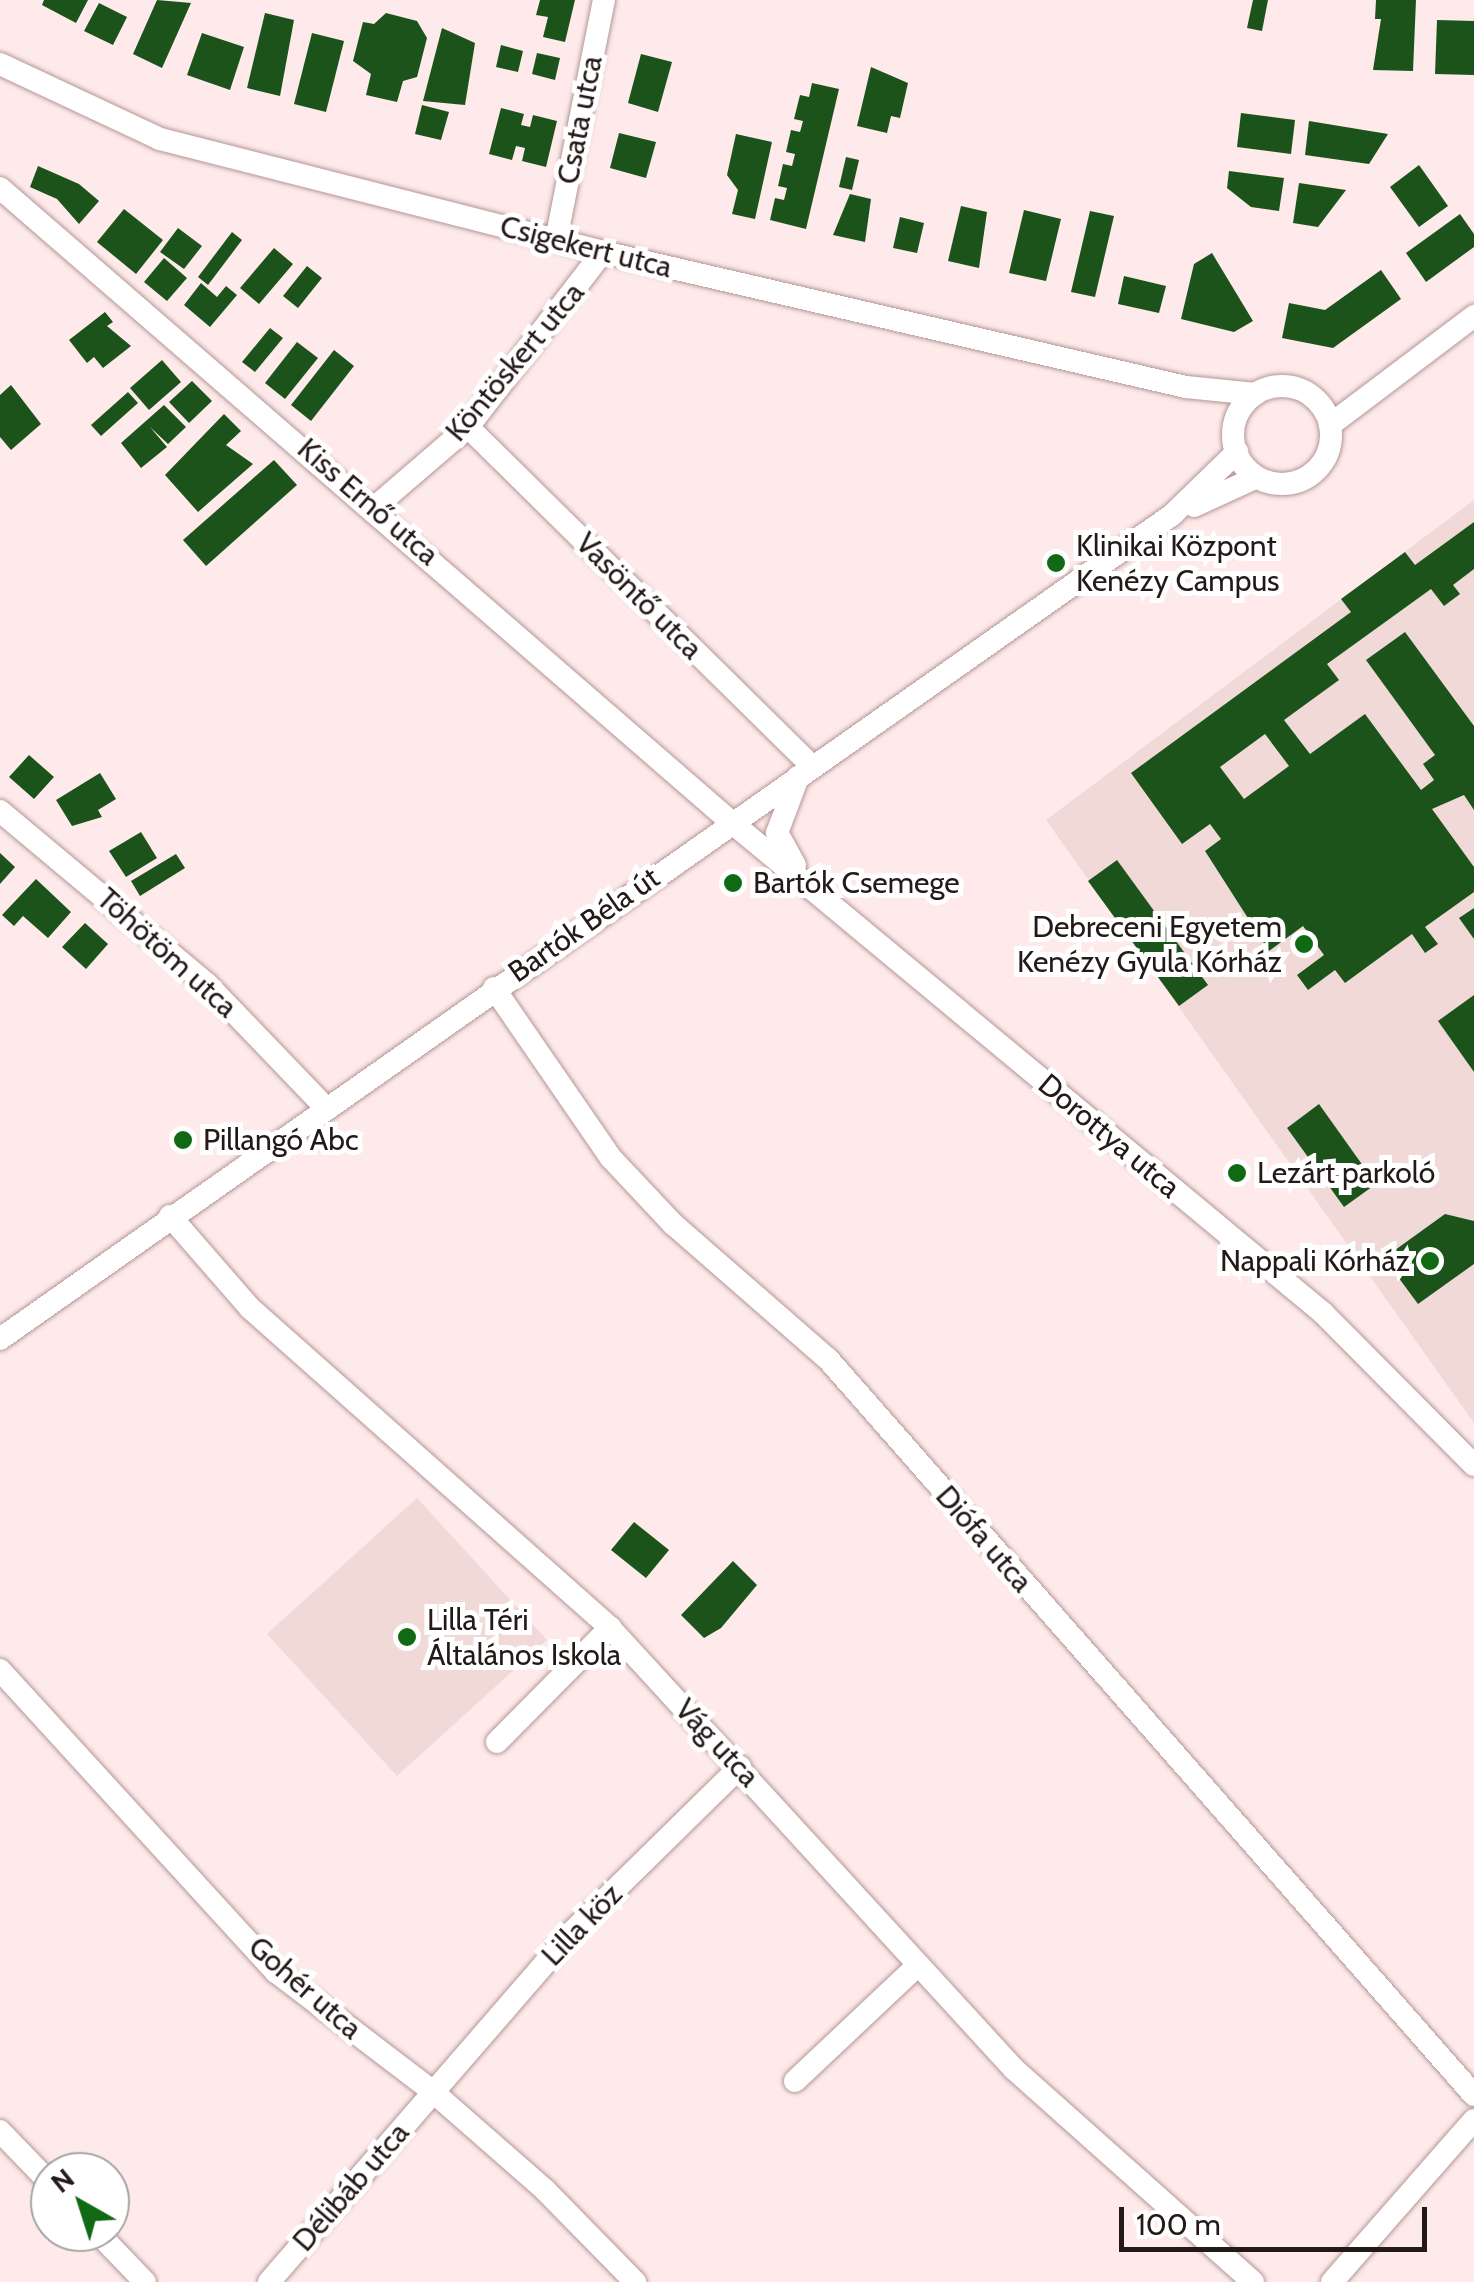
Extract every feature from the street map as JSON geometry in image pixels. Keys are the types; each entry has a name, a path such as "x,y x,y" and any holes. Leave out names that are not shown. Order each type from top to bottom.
{"street":[{"name":"Csata utca","path":"556,240 604,0"},
{"name":"Csigekert utca","path":"0,64 160,139 603,252 1186,387"},
{"name":"Kiss Ernő utca","path":"0,188 375,507 730,821"},
{"name":"Köntöskert utca","path":"375,507 468,427 603,252"},
{"path":"1330,425 1474,316"},
{"path":"1186,387 1256,394 1286,386 1315,398 1388,378"},
{"path":"1186,387 1236,420"},
{"path":"1256,394 1236,420 1236,452 1257,477"},
{"path":"1172,515 1257,477 1289,484 1304,479 1326,458 1330,425 1315,398"},
{"name":"Vasöntő utca","path":"468,427 806,767"},
{"path":"1172,515 1236,452"},
{"name":"Bartók Béla út","path":"0,1340 324,1106 1172,515"},
{"path":"806,767 777,833 820,894"},
{"name":"Töhötöm utca","path":"0,811 206,984 324,1106"},
{"name":"Dorottya utca","path":"730,821 1323,1313 1474,1466"},
{"name":"Diófa utca","path":"494,988 611,1158 673,1224 828,1359 1474,2094"},
{"name":"Vág utca","path":"170,1216 250,1308 610,1628 1014,2070 1254,2282"},
{"path":"497,1742 610,1628"},
{"name":"Gohér utca","path":"0,1670 276,1972 432,2091 545,2190 634,2282"},
{"name":"Lilla köz","path":"432,2091 571,1934 740,1767"},
{"path":"796,2081 918,1966"},
{"name":"Délibáb utca","path":"269,2282 432,2091"},
{"path":"1332,2282 1474,2120"},
{"path":"0,2131 30,2162"},
{"path":"117,2252 146,2282"}],"shaded area":[{"name":"Debreceni Egyetem Kenézy Gyula Kórház","path":"1474,500 1474,1423 1046,820"},
{"name":"Lilla Téri Általános Iskola","path":"417,1498 547,1640 397,1776 267,1634"}],"building":[{"path":"44,0 88,0 76,23 42,5"},
{"path":"157,0 191,3 162,68 133,54"},
{"path":"540,0 575,0 565,42 543,37 548,17 536,15"},
{"path":"1253,0 1268,0 1262,31 1247,28"},
{"path":"1376,0 1416,0 1413,71 1373,70 1381,19 1375,19"},
{"path":"99,3 127,17 113,45 84,31"},
{"path":"265,13 294,20 280,96 247,88"},
{"path":"386,13 417,21 427,38 417,77 403,81 397,102 366,95 371,74 353,61 363,22 374,24"},
{"path":"1437,20 1474,21 1474,75 1435,74"},
{"path":"442,28 475,43 465,105 423,101"},
{"path":"202,33 244,47 230,90 187,75"},
{"path":"312,33 344,41 326,112 294,104"},
{"path":"501,45 523,51 518,72 496,67"},
{"path":"537,53 560,58 555,80 532,74"},
{"path":"641,54 672,62 658,112 628,103"},
{"path":"871,67 908,83 900,118 891,116 887,133 857,126"},
{"path":"812,83 839,89 806,229 770,220 775,198 784,200 787,188 778,186 783,164 792,166 795,154 786,152 791,130 800,132 803,121 794,119 800,95 809,97"},
{"path":"422,105 449,112 441,140 415,134"},
{"path":"501,108 524,114 521,125 530,127 533,115 557,121 546,167 522,161 525,148 516,146 512,160 489,154"},
{"path":"1241,113 1295,120 1291,154 1237,147"},
{"path":"1309,121 1388,134 1369,164 1305,155"},
{"path":"619,133 656,142 646,178 610,168"},
{"path":"736,134 772,142 755,219 732,214 738,190 727,175"},
{"path":"846,157 859,160 852,190 839,187"},
{"path":"1419,165 1448,206 1419,227 1390,187"},
{"path":"38,166 79,184 99,201 79,224 57,199 30,187"},
{"path":"1229,171 1284,178 1279,211 1251,207 1227,188"},
{"path":"1299,183 1346,190 1318,227 1293,223"},
{"path":"850,194 871,199 865,242 833,235"},
{"path":"961,206 987,212 979,268 948,261"},
{"path":"124,209 163,240 136,274 97,242"},
{"path":"1024,210 1061,219 1046,281 1009,273"},
{"path":"1090,211 1114,216 1095,297 1071,292"},
{"path":"1460,214 1474,234 1474,247 1426,282 1406,253"},
{"path":"900,217 924,223 917,253 893,248"},
{"path":"178,228 202,246 184,269 160,252"},
{"path":"232,232 242,240 208,285 198,277"},
{"path":"274,248 293,264 259,304 240,288"},
{"path":"1212,253 1253,321 1234,332 1181,319 1194,264"},
{"path":"164,258 187,278 167,301 144,282"},
{"path":"307,266 322,278 298,308 283,296"},
{"path":"1381,270 1401,299 1333,348 1282,338 1289,303 1325,310"},
{"path":"1124,276 1166,286 1159,313 1118,304"},
{"path":"201,283 217,297 226,286 237,295 210,327 184,305"},
{"path":"105,312 113,322 107,326 131,346 103,368 94,357 87,363 69,340"},
{"path":"270,328 283,338 255,372 242,362"},
{"path":"297,342 318,358 285,399 265,383"},
{"path":"334,350 354,366 311,421 291,405"},
{"path":"162,360 181,382 149,410 130,388"},
{"path":"192,381 212,401 189,423 169,402"},
{"path":"11,385 41,424 11,450 0,437 0,395"},
{"path":"128,392 138,403 101,436 91,425"},
{"path":"164,405 186,427 168,444 150,427 167,447 141,468 121,443"},
{"path":"224,414 241,431 226,445 253,464 198,512 165,475"},
{"path":"274,460 297,485 206,566 183,540"},
{"path":"1474,522 1474,569 1453,585 1460,594 1444,606 1431,589 1327,664 1339,680 1284,720 1310,754 1365,714 1421,790 1434,780 1423,764 1435,755 1366,660 1405,632 1474,726 1474,810 1464,795 1432,809 1474,867 1474,892 1425,927 1438,944 1425,953 1412,934 1345,983 1335,970 1308,990 1297,975 1324,955 1303,926 1269,951 1205,851 1221,839 1210,824 1182,844 1131,773 1351,612 1341,599 1405,552 1415,565","holes":["1265,734 1289,766 1244,799 1220,767"]},
{"path":"29,755 54,777 34,799 9,777"},
{"path":"100,773 116,799 98,810 102,817 72,826 56,800"},
{"path":"141,832 157,858 126,877 109,851"},
{"path":"0,853 15,867 0,884"},
{"path":"176,854 185,868 140,896 131,881"},
{"path":"1117,860 1208,985 1179,1006 1088,881"},
{"path":"36,879 71,912 48,938 23,916 14,926 2,915"},
{"path":"1474,908 1474,939 1459,918"},
{"path":"85,923 108,944 86,969 62,947"},
{"path":"1474,995 1474,1072 1438,1021"},
{"path":"1319,1104 1376,1184 1344,1207 1287,1128"},
{"name":"Nappali Kórház","path":"1445,1214 1474,1221 1474,1264 1418,1304 1384,1258"},
{"path":"634,1522 669,1550 646,1578 611,1550"},
{"path":"733,1561 757,1585 721,1628 704,1638 681,1615"}],"place":[{"name":"Klinikai Központ Kenézy Campus","path":"1056,563"},
{"name":"Bartók Csemege","path":"733,883"},
{"name":"Debreceni Egyetem Kenézy Gyula Kórház","path":"1304,944"},
{"name":"Pillangó Abc","path":"183,1140"},
{"name":"Lezárt parkoló","path":"1237,1173"},
{"name":"Nappali Kórház","path":"1430,1261"},
{"name":"Lilla Téri Általános Iskola","path":"407,1637"}]}
